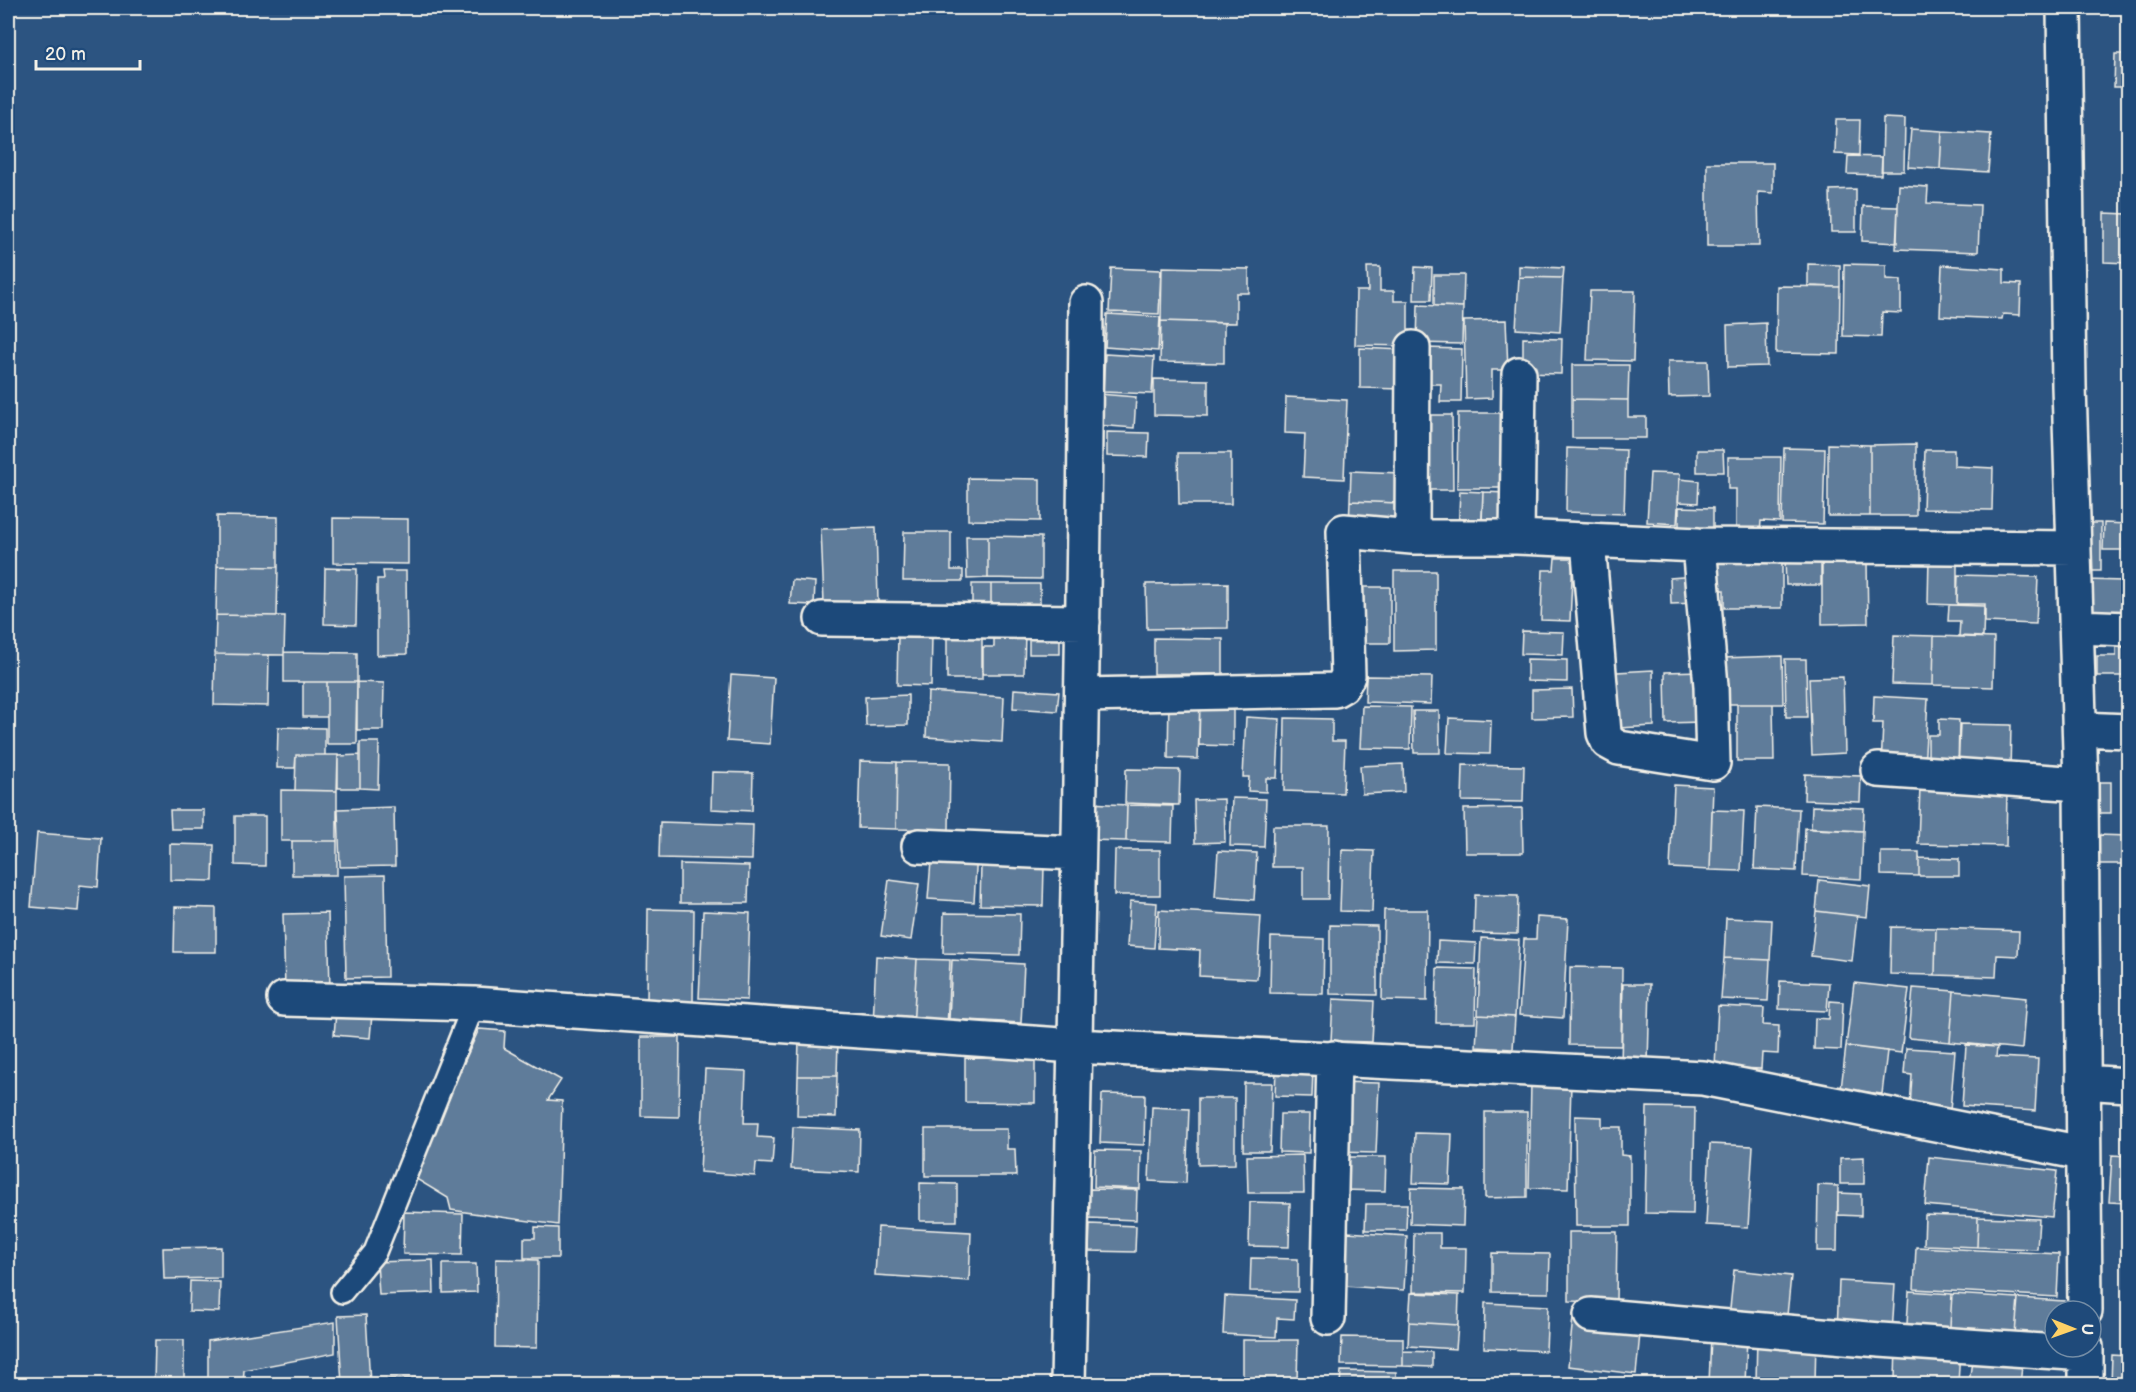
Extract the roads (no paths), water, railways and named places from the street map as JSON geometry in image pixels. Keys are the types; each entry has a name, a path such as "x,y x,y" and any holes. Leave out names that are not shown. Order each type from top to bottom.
{"street":[{"path":"2064,8 2069,386 2081,784 2085,1299"},
{"path":"1068,1384 1083,694 1086,303"},
{"path":"1412,537 1413,348"},
{"path":"1517,537 1519,374"},
{"path":"1083,694 1335,690 1342,686 1348,676 1344,531 1412,537 1517,537 1588,542 2074,548"},
{"path":"1588,542 1604,732 1608,742 1619,748 1713,763 1711,697 1699,544"},
{"path":"822,619 1083,622"},
{"path":"2076,627 2128,629"},
{"path":"2080,729 2128,731"},
{"path":"1878,770 2081,784"},
{"path":"920,846 1078,853"},
{"path":"284,999 474,1004 1075,1046 1703,1078 2082,1152"},
{"path":"1328,1318 1334,1058"},
{"path":"2083,1082 2128,1085"},
{"path":"1592,1314 1880,1340 2086,1362"}],"lane":[{"path":"342,1292 375,1252 474,1004"}]}
